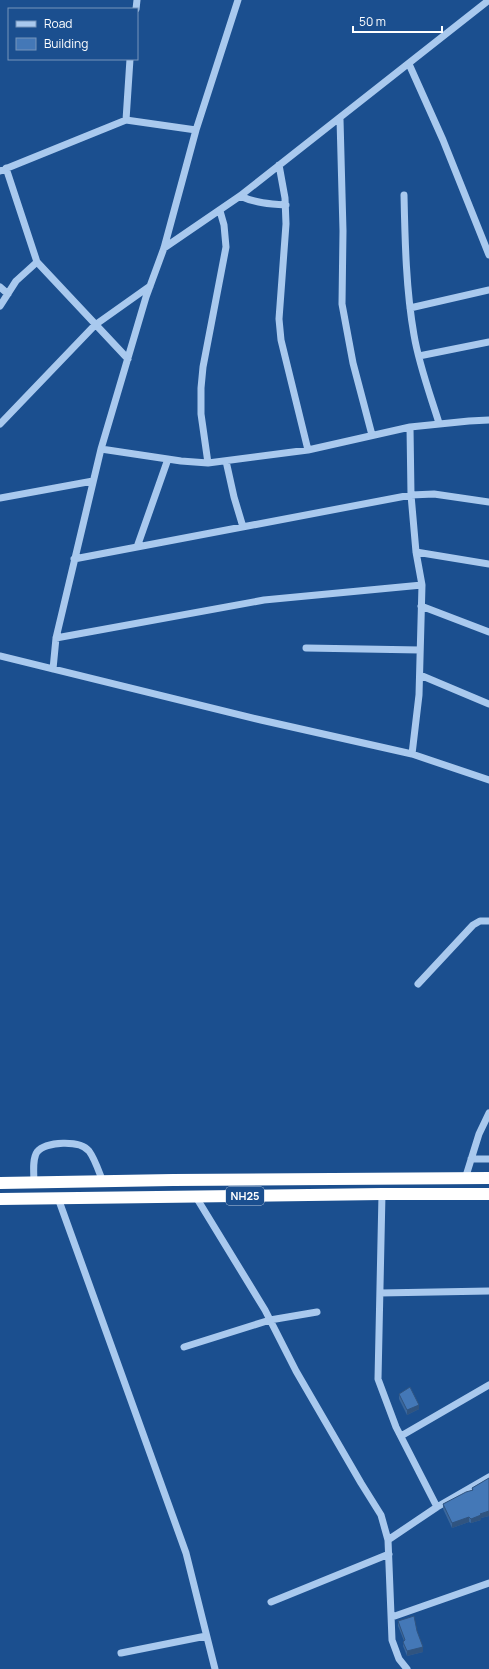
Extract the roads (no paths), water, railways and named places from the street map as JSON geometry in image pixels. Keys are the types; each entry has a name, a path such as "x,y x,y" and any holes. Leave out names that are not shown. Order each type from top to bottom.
{"highway":[{"name":"NH25","path":"0,1183 174,1180 489,1178"},
{"name":"NH25","path":"0,1199 489,1194"}],"street":[{"path":"53,669 56,638 101,449 150,286 164,248 196,130 238,0"},
{"path":"164,248 240,196 314,137 340,119 489,0"},
{"path":"126,120 130,60"},
{"path":"408,64 443,140 489,255"},
{"path":"340,119 343,230 342,304 353,363 372,435"},
{"path":"128,359 37,262 3,170 126,120 196,130"},
{"path":"279,165 286,205 279,319 281,340 308,450"},
{"path":"404,195 410,308 419,356 439,423"},
{"path":"240,196 255,202 286,205"},
{"path":"208,463 201,414 201,388 203,367 226,248 225,231 220,211"},
{"path":"0,306 16,281 37,262"},
{"path":"0,424 95,325 150,286"},
{"path":"0,287 8,294"},
{"path":"410,308 489,292"},
{"path":"419,356 489,342"},
{"path":"101,449 168,459 208,463 308,450 410,427 439,423 489,420"},
{"path":"410,427 411,494 416,552 422,585 419,695 412,754"},
{"path":"137,547 168,459"},
{"path":"226,461 234,497 243,527"},
{"path":"0,498 93,481"},
{"path":"74,559 411,494 434,494 489,502"},
{"path":"416,552 489,564"},
{"path":"56,638 264,600 422,585"},
{"path":"422,606 489,632"},
{"path":"306,648 420,650"},
{"path":"0,656 253,718 412,754 489,780"},
{"path":"420,675 489,704"},
{"path":"418,984 473,925 480,921 489,921"},
{"path":"465,1179 479,1134 489,1113"},
{"path":"34,1183 34,1159 37,1153 42,1148 50,1145 66,1143 84,1146 90,1152 103,1182"},
{"path":"471,1159 489,1158"},
{"path":"382,1194 378,1379 400,1436 437,1507"},
{"path":"196,1197 270,1320 296,1372 381,1515 388,1540 392,1640 399,1659 407,1669"},
{"path":"58,1198 186,1553 215,1669"},
{"path":"380,1293 489,1291"},
{"path":"184,1347 270,1320 317,1312"},
{"path":"400,1436 489,1385"},
{"path":"388,1540 437,1507 489,1477"},
{"path":"271,1602 389,1554"},
{"path":"392,1617 489,1583"},
{"path":"122,1653 206,1636"}]}
